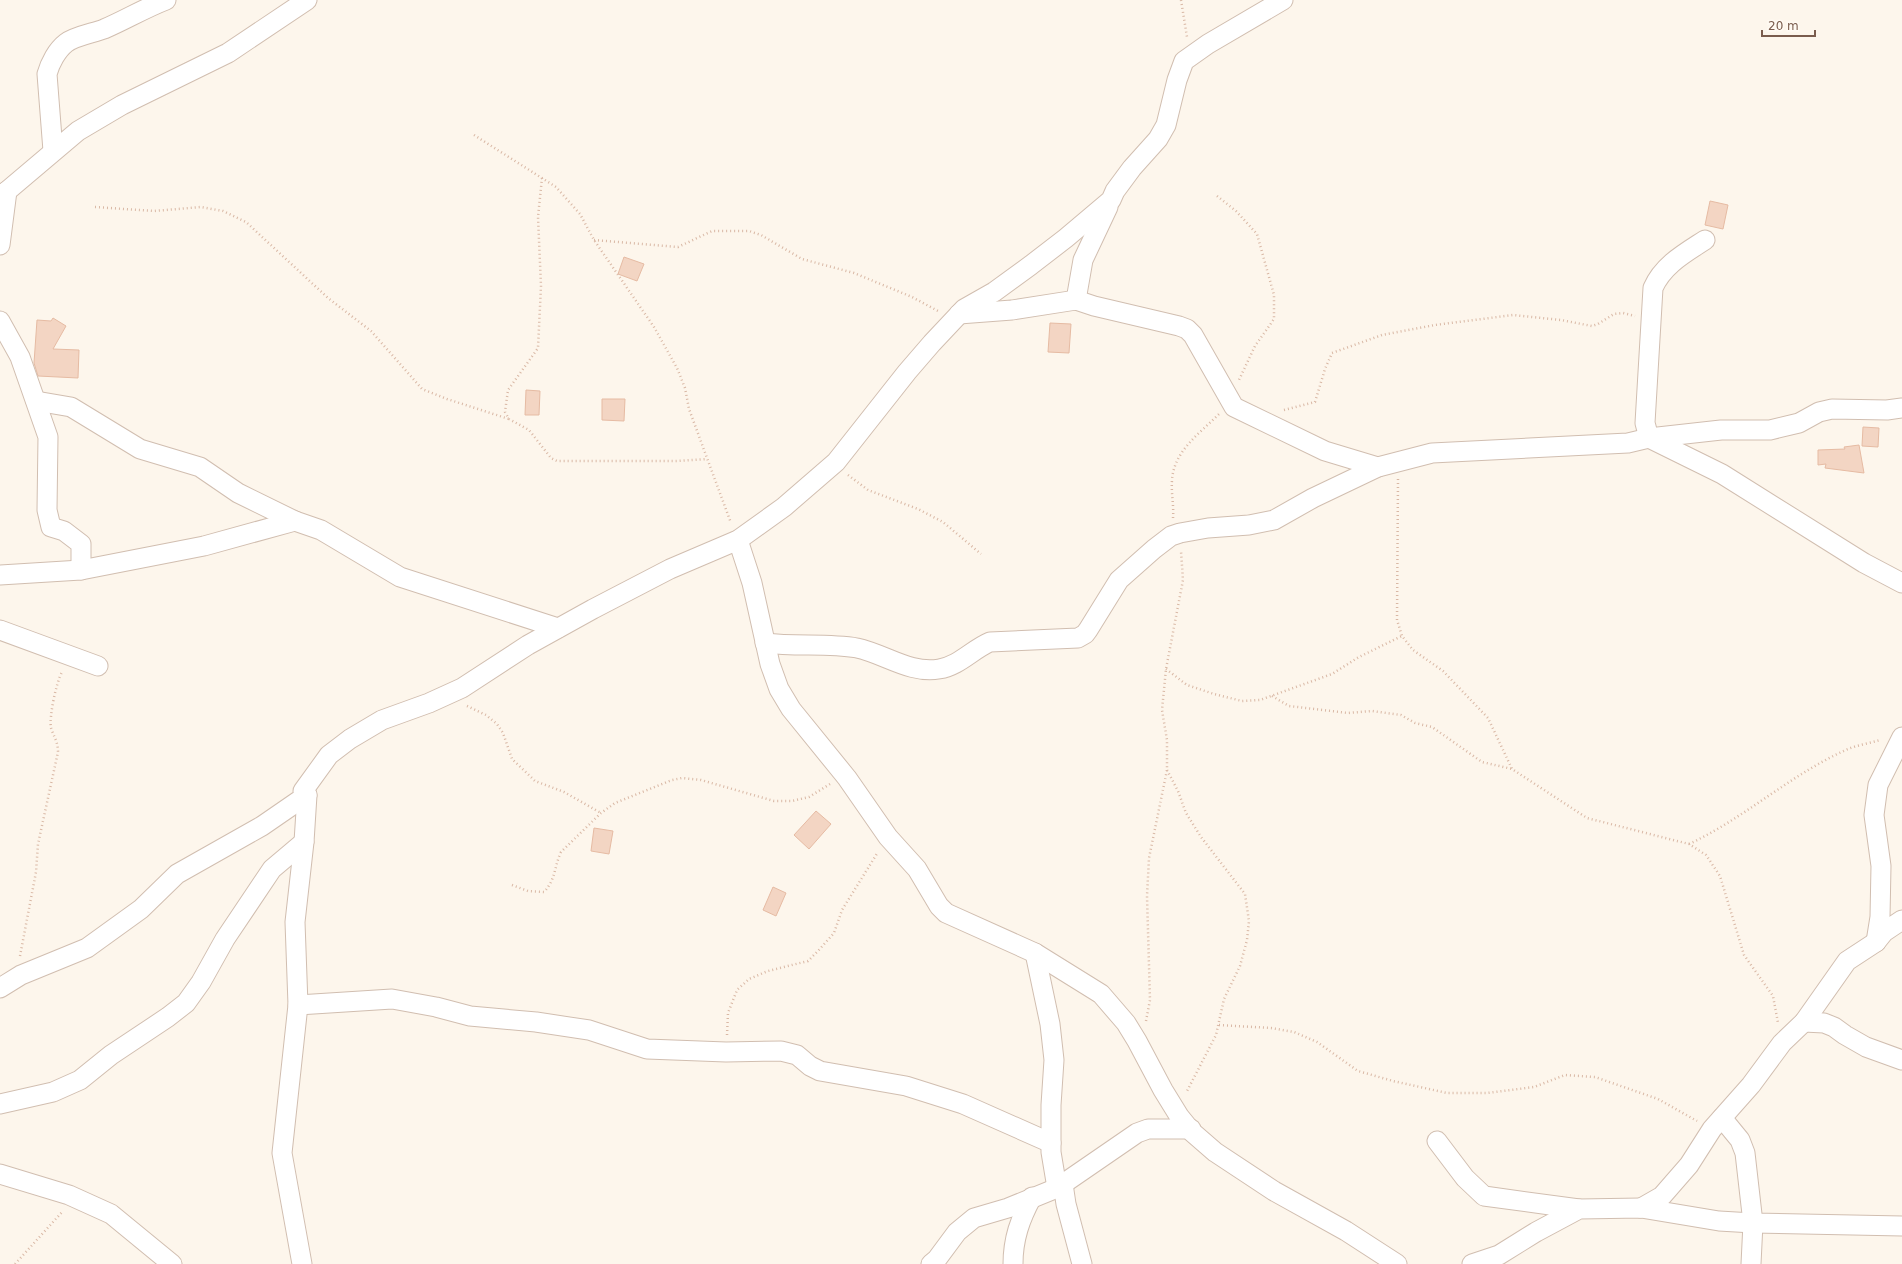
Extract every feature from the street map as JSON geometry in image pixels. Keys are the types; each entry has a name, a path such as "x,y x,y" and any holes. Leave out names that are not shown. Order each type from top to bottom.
{"street":[{"path":"53,151 47,74 50,64 57,53 72,39 103,30 166,0"},
{"path":"0,245 4,194 78,131 97,119 228,53 307,0"},
{"path":"1076,300 1083,260 1115,191 1132,168 1158,139 1164,129 1176,80 1184,61 1283,0"},
{"path":"302,1264 294,1210 282,1154 298,1004 295,922 304,842 307,795 303,791 329,755 350,739 382,720 438,699 462,688 558,628 670,569 738,540 784,507 836,462 907,372 956,317 1043,256 1111,200"},
{"path":"1648,438 1645,423 1653,288 1657,278 1672,262 1705,240"},
{"path":"956,317 1076,300 1094,306 1187,329 1193,335 1234,407 1325,451 1378,467"},
{"path":"0,321 20,357 48,436 47,510 51,527 64,531 81,544 81,570"},
{"path":"36,401 71,407 140,449 200,467 238,493 295,520 321,530 400,577 558,628"},
{"path":"765,643 788,646 844,646 872,652 915,668 939,669 954,664 981,646 990,642 1078,638 1085,634 1088,630 1119,580 1154,549 1175,534 1208,528 1249,525 1274,520 1313,498 1378,467 1398,461 1432,454 1628,443 1648,438 1721,430 1770,430 1798,423 1819,412 1832,409 1887,410 1902,408"},
{"path":"1648,438 1722,474 1864,563 1902,583"},
{"path":"0,575 81,570 204,546 295,520"},
{"path":"738,540 752,583 765,643 779,689 791,709 842,773 888,837 917,869 939,906 946,913 1035,953 1101,994 1118,1012 1141,1047 1163,1090 1178,1115 1191,1130 1215,1152 1268,1187 1346,1231 1397,1264"},
{"path":"0,630 98,666"},
{"path":"1876,942 1880,917 1881,866 1874,815 1878,785 1894,738"},
{"path":"6,984 87,948 141,909 177,874 262,826 307,795"},
{"path":"0,1104 53,1092 80,1080 111,1055 168,1017 186,1003 201,982 225,939 272,869 304,842"},
{"path":"1641,1208 1662,1196 1689,1165 1717,1124 1751,1085 1782,1043 1804,1022 1847,961 1876,942 1884,932 1902,920"},
{"path":"1035,953 1050,1024 1054,1060 1051,1105 1051,1143 1060,1186 1082,1264"},
{"path":"298,1004 392,999 436,1007 470,1016 536,1022 589,1030 647,1049 726,1052 781,1051 797,1055 810,1066 820,1071 906,1086 963,1104 1051,1143"},
{"path":"1804,1022 1824,1023 1834,1027 1866,1047 1902,1060"},
{"path":"1717,1124 1740,1140 1745,1154 1753,1223 1751,1264"},
{"path":"931,1264 937,1259 957,1232 974,1218 1008,1208 1060,1186 1137,1133 1148,1129 1191,1130"},
{"path":"1438,1141 1465,1178 1484,1196 1579,1209 1641,1208 1719,1221 1902,1226"},
{"path":"0,1174 76,1198 111,1214 172,1264"},
{"path":"1013,1264 1014,1241 1017,1229 1032,1197"},
{"path":"1472,1264 1499,1255 1536,1232 1579,1209"}],"path":[{"path":"1181,0 1190,56"},
{"path":"474,135 556,188 580,214 594,240 654,327 677,368 707,459 738,540"},
{"path":"509,419 506,412 508,390 538,348 541,286 538,217 542,178"},
{"path":"1141,1047 1150,1000 1147,896 1149,858 1167,770 1167,740 1162,710 1166,669 1183,580 1175,534 1172,482 1177,457 1187,445 1231,402 1238,382 1255,346 1274,319 1274,295 1257,234 1236,211 1217,196"},
{"path":"94,207 154,211 201,207 223,212 246,222 328,298 371,331 422,389 447,399 509,419 529,430 551,458 557,461 676,461 707,459"},
{"path":"594,240 678,247 712,231 749,231 762,236 802,259 854,273 956,317"},
{"path":"1258,418 1315,402 1325,369 1332,353 1382,335 1434,325 1514,315 1561,320 1592,326 1598,324 1608,316 1623,313 1651,320"},
{"path":"1398,461 1397,620 1402,636 1413,650 1443,671 1488,718 1512,769"},
{"path":"836,462 848,475 868,490 907,504 943,522 981,554"},
{"path":"1166,669 1187,685 1214,694 1242,701 1260,700 1332,674 1359,657 1402,636"},
{"path":"6,984 23,945 36,872 38,844 58,752 58,744 51,728 51,720 58,679 70,656"},
{"path":"1272,696 1289,706 1348,713 1372,711 1401,715 1415,723 1432,727 1482,762 1512,769 1588,818 1689,844 1706,855 1720,876 1744,955 1773,996 1782,1043"},
{"path":"438,699 453,700 470,706 486,715 497,724 503,733 512,759 535,781 564,792 602,813"},
{"path":"1689,844 1711,834 1794,778 1848,749 1894,738"},
{"path":"1167,770 1193,825 1246,894 1249,921 1247,940 1240,966 1224,999 1216,1035 1185,1094 1178,1115"},
{"path":"512,885 528,891 544,892 553,880 558,858 561,852 602,813 615,803 637,793 682,778 710,782 774,801 792,801 809,797 825,788 842,773"},
{"path":"726,1052 728,1013 737,990 748,979 768,971 808,961 818,951 834,933 842,910 888,837"},
{"path":"1219,1025 1294,1032 1317,1042 1358,1071 1447,1094 1487,1094 1534,1087 1566,1075 1594,1076 1658,1099 1717,1124"},
{"path":"15,1264 76,1198"}],"building":[{"path":"1710,201 1728,205 1723,229 1705,225"},
{"path":"624,257 644,264 637,281 618,274"},
{"path":"53,318 66,326 53,349 79,350 78,378 38,376 34,363 37,320 51,321"},
{"path":"1050,323 1071,324 1069,353 1048,352"},
{"path":"526,390 540,391 539,415 525,415"},
{"path":"602,399 625,399 624,421 602,420"},
{"path":"1863,427 1879,428 1878,447 1862,446"},
{"path":"1859,445 1864,473 1825,468 1826,464 1818,465 1818,450 1845,449 1844,447"},
{"path":"816,811 831,824 809,849 794,835"},
{"path":"594,828 613,831 609,854 591,851"},
{"path":"773,887 786,893 776,916 763,910"}]}
